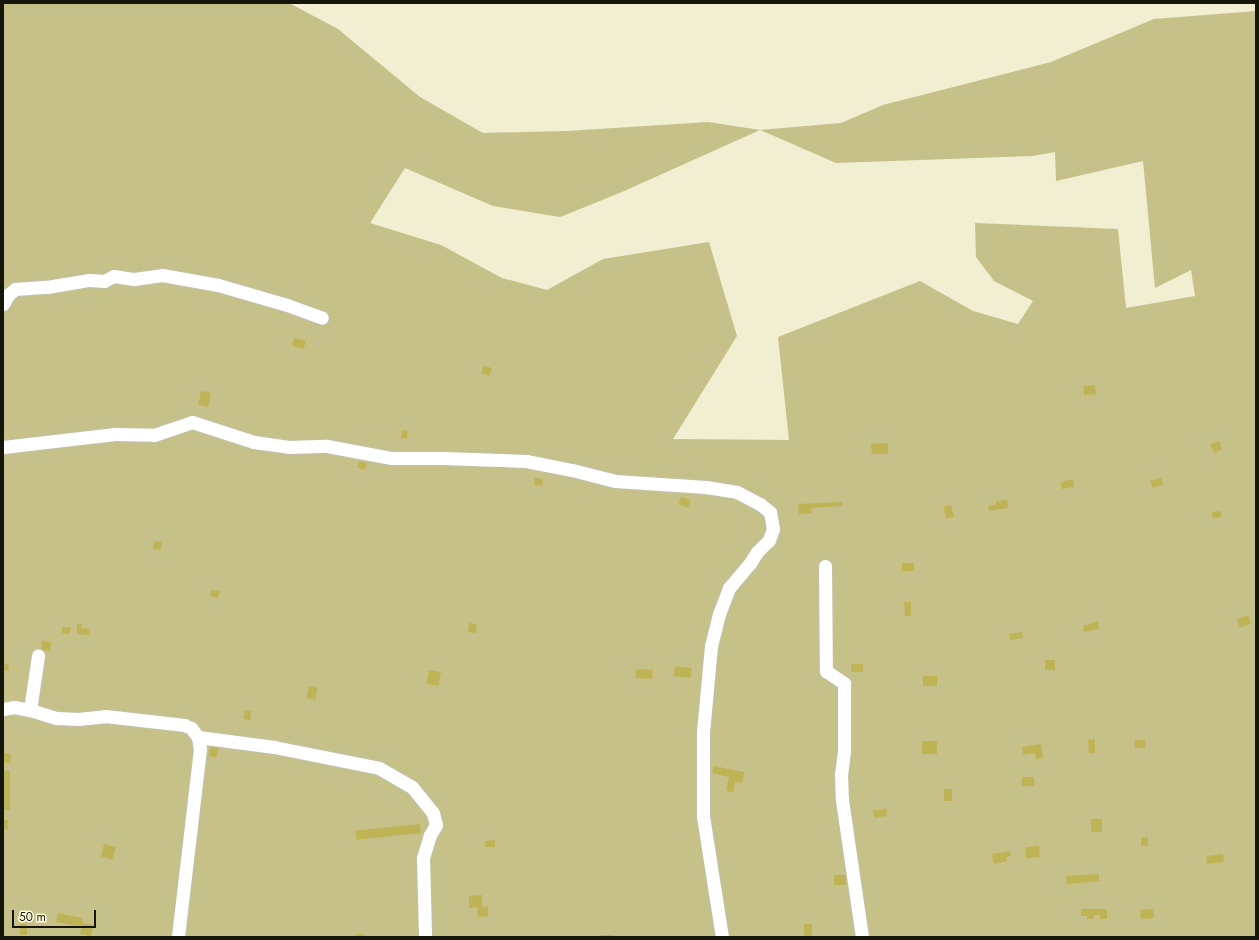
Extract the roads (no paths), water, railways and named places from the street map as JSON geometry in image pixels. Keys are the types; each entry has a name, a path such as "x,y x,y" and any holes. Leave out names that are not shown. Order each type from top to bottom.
{"street":[{"path":"3,304 15,289 47,287 89,280 104,281 114,276 134,279 162,275 218,285 286,304 322,318"},
{"path":"3,447 115,434 154,435 192,422 254,442 289,448 327,446 392,458 455,458 526,461 572,470 615,481 706,487 737,492 760,504 770,512 773,529 769,540 757,552 750,563 729,588 719,614 711,646 703,733 703,816 722,937"},
{"path":"825,566 826,671 844,683 844,751 841,774 842,800 862,937"},
{"path":"30,710 38,656"},
{"path":"3,709 14,707 57,718 78,719 105,716 184,725 191,728 198,737 200,749 178,937"},
{"path":"198,737 274,747 379,768 412,787 433,814 436,825 430,835 423,858 425,937"}]}
